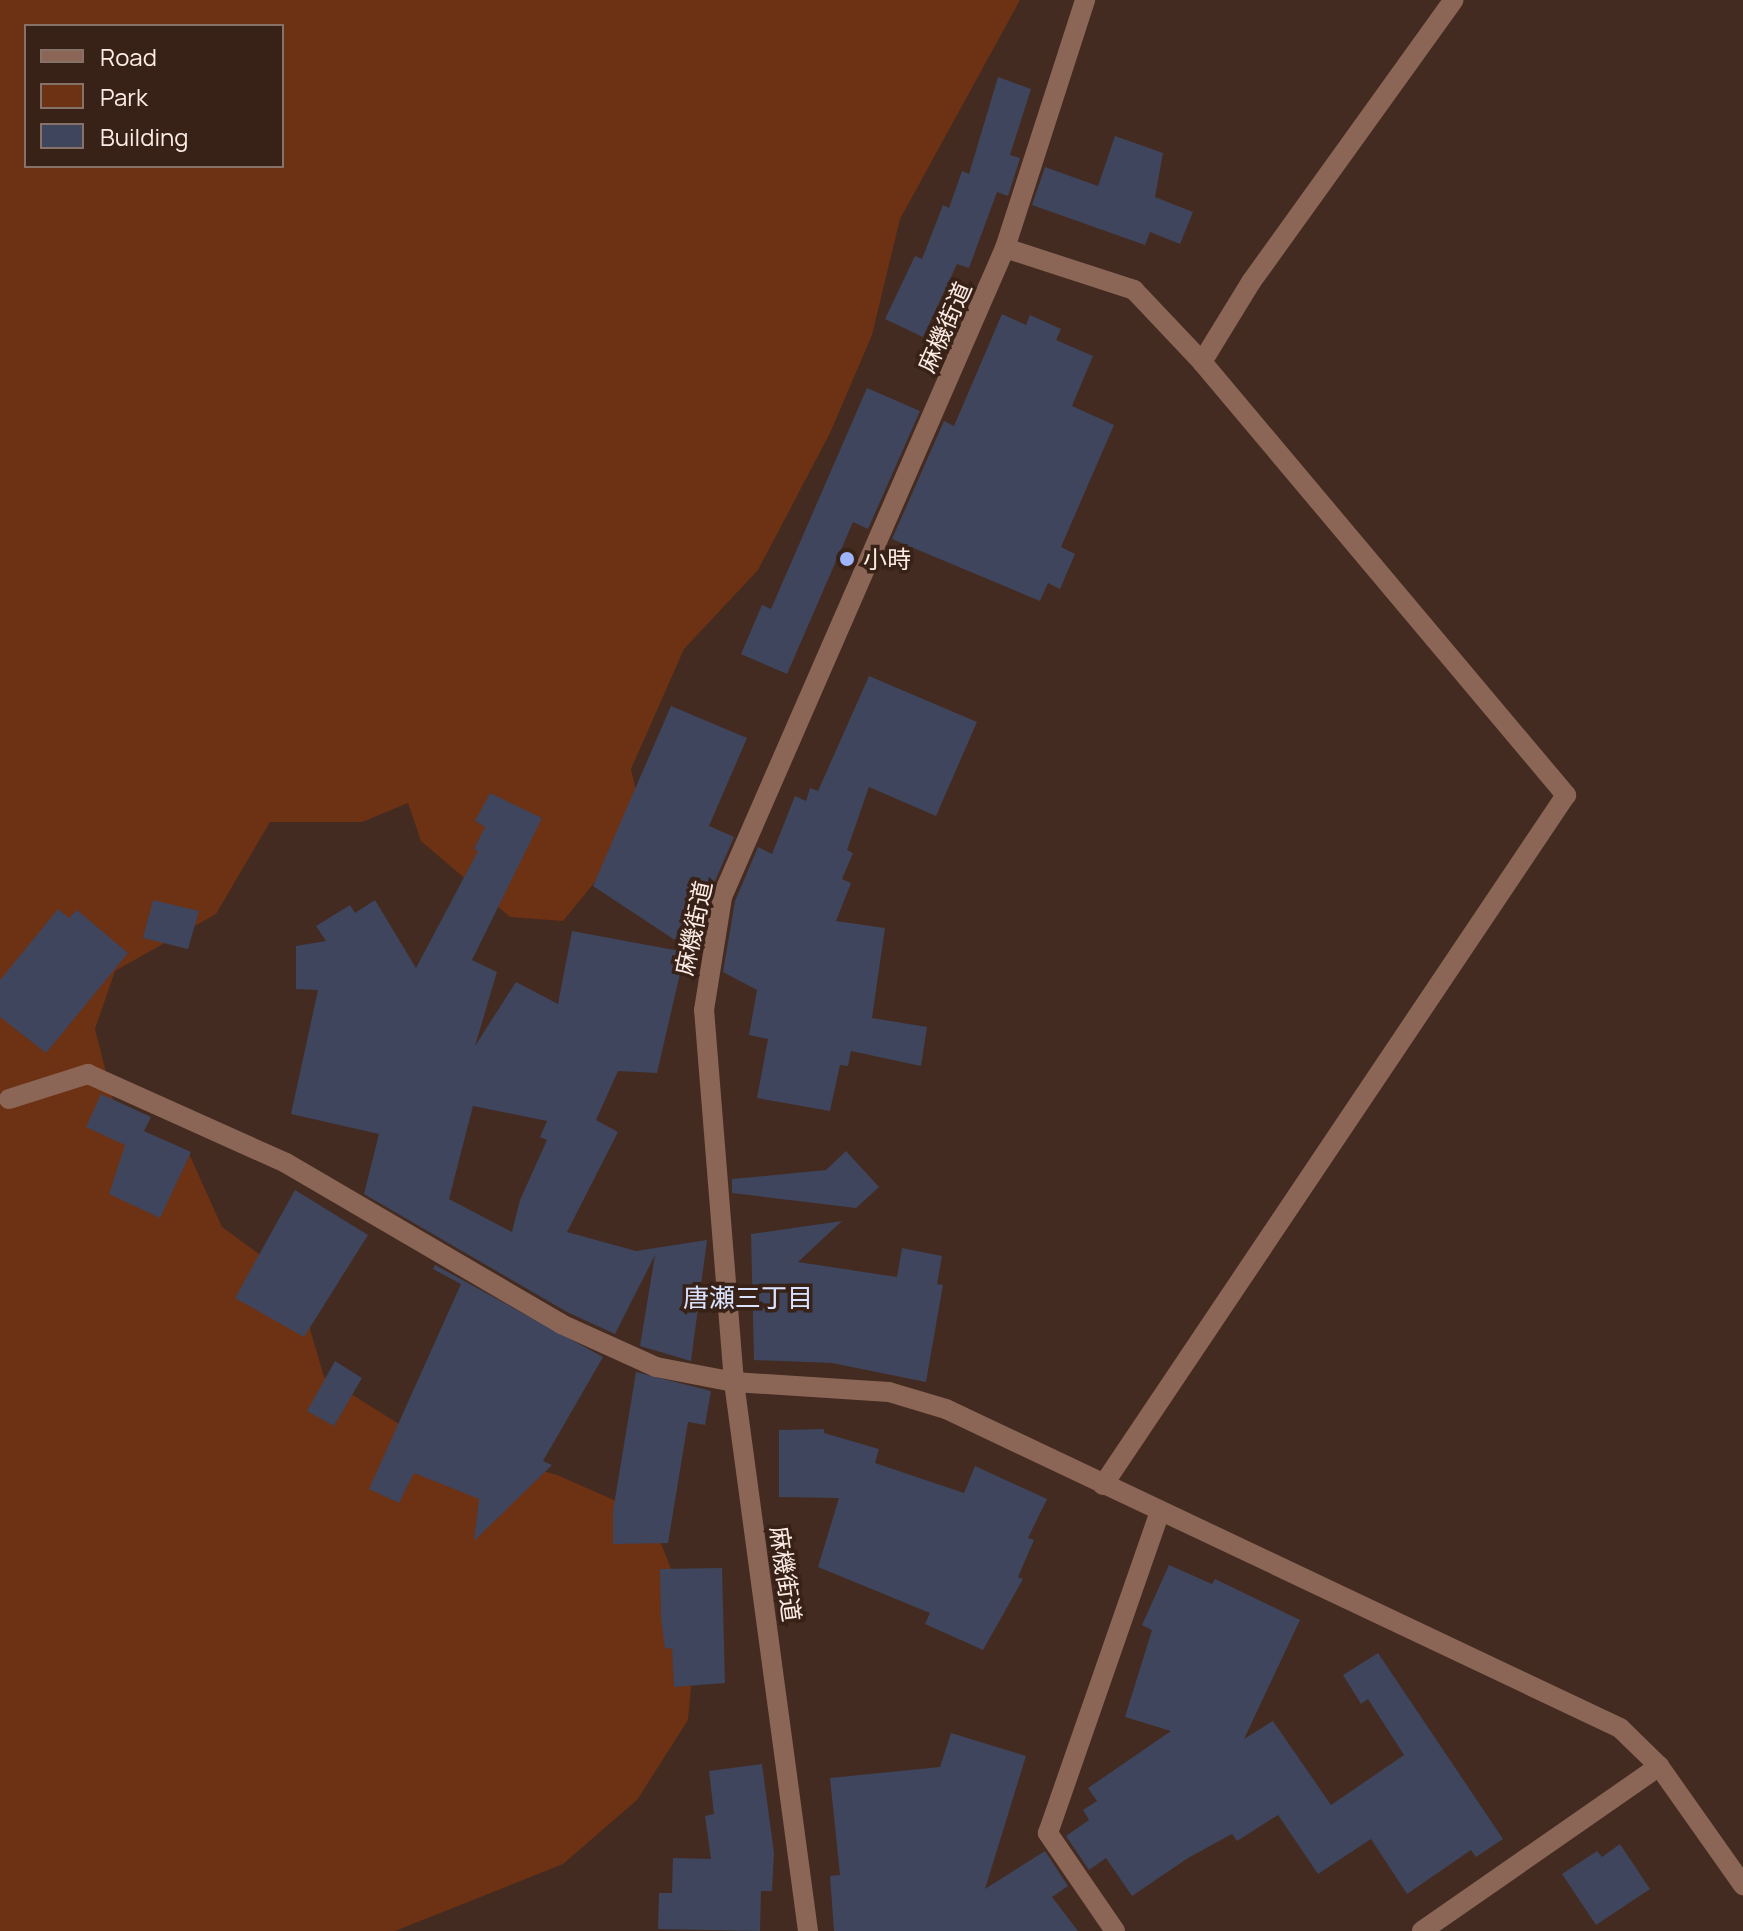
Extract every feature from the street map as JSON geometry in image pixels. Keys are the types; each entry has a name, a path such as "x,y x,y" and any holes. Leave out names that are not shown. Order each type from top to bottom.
{"street":[{"name":"麻機街道","path":"808,1931 734,1382 704,1010 722,897 1005,248 1085,0"},
{"path":"1202,362 1251,282 1454,0"},
{"path":"1005,248 1134,290 1202,362 1566,795 1103,1485"},
{"path":"9,1099 88,1074 286,1163 561,1324 656,1367 734,1382 889,1392 946,1409 1620,1728 1659,1766 1743,1885"},
{"path":"1115,1931 1048,1833 1160,1511"},
{"path":"1422,1931 1659,1766"}],"green space":[{"path":"0,0 1020,0 900,219 872,335 830,433 758,570 684,649 631,769 643,823 563,921 510,917 421,841 408,803 362,822 270,822 216,914 115,971 95,1029 119,1123 190,1156 222,1227 296,1281 324,1377 418,1436 557,1475 650,1516 696,1632 688,1720 637,1800 563,1864 395,1931 0,1931"}],"building":[{"path":"998,77 1031,89 1010,155 1020,158 1008,196 997,192 969,268 957,264 923,337 885,319 915,256 922,259 943,205 949,208 962,171 969,174"},
{"path":"1115,136 1163,153 1155,197 1193,212 1180,244 1150,232 1145,245 1032,205 1045,167 1098,186"},
{"path":"1002,314 1026,325 1030,315 1061,329 1056,340 1093,356 1072,406 1114,425 1061,547 1075,554 1060,589 1048,583 1040,601 892,539 944,421 954,426"},
{"path":"867,388 920,411 868,529 853,522 787,674 741,654 762,605 771,609"},
{"path":"869,676 977,722 936,816 869,787 847,850 853,853 842,879 851,883 836,921 885,928 872,1018 927,1027 921,1066 851,1051 848,1066 840,1065 830,1111 757,1098 768,1039 749,1035 757,990 723,972 735,901 758,847 772,854 795,796 806,801 810,788 818,791"},
{"path":"671,706 747,738 709,826 734,837 709,895 699,956 593,886"},
{"path":"490,793 542,818 472,960 497,972 475,1046 516,982 558,1004 572,931 685,952 657,1073 618,1071 596,1120 618,1132 567,1232 636,1251 707,1240 691,1361 640,1346 655,1255 615,1334 567,1312 364,1194 379,1134 291,1114 318,990 296,989 296,946 326,941 316,926 350,905 355,913 375,900 416,968 478,851 474,849 485,827 475,821","holes":["473,1106 547,1121 540,1137 547,1140 520,1200 512,1232 449,1199"]},
{"path":"153,900 199,911 188,949 143,938"},
{"path":"58,909 69,918 77,910 128,953 46,1053 0,1017 0,980"},
{"path":"101,1094 151,1117 144,1131 191,1152 160,1218 109,1194 125,1145 86,1127"},
{"path":"846,1151 879,1187 856,1208 732,1193 732,1179 826,1170"},
{"path":"295,1190 368,1235 304,1337 235,1298"},
{"path":"842,1221 798,1262 897,1277 902,1248 942,1256 937,1284 943,1285 926,1382 832,1363 754,1360 751,1234"},
{"path":"435,1265 603,1357 543,1461 552,1465 474,1541 479,1499 414,1473 399,1503 369,1489 461,1284 433,1269"},
{"path":"335,1361 362,1378 334,1426 307,1411"},
{"path":"636,1372 711,1391 705,1425 688,1422 668,1543 613,1544 613,1511"},
{"path":"824,1429 824,1433 879,1449 875,1463 964,1493 975,1466 1047,1499 1028,1538 1034,1540 1018,1577 1023,1579 983,1650 925,1624 930,1613 818,1567 839,1498 779,1497 779,1430"},
{"path":"1169,1565 1212,1584 1215,1579 1300,1620 1244,1739 1273,1721 1331,1805 1404,1755 1368,1699 1361,1704 1343,1675 1378,1653 1503,1839 1476,1857 1471,1850 1407,1894 1371,1839 1318,1874 1278,1815 1237,1841 1232,1834 1188,1858 1132,1896 1106,1858 1089,1870 1066,1836 1089,1820 1083,1810 1097,1801 1088,1788 1171,1731 1125,1717 1152,1630 1142,1625"},
{"path":"722,1568 725,1683 674,1687 672,1648 665,1649 661,1618 660,1569"},
{"path":"951,1733 1026,1756 985,1889 1045,1851 1068,1886 1052,1897 1078,1931 834,1931 830,1876 840,1875 830,1778 940,1767"},
{"path":"762,1764 774,1853 772,1891 761,1891 760,1931 658,1929 659,1893 672,1893 673,1858 711,1859 705,1816 714,1814 709,1771"},
{"path":"1620,1844 1650,1889 1596,1925 1562,1874 1597,1851 1602,1857"}],"place":[{"name":"小時","path":"847,559"}],"district":[{"name":"唐瀬三丁目","path":"748,1298"}]}
